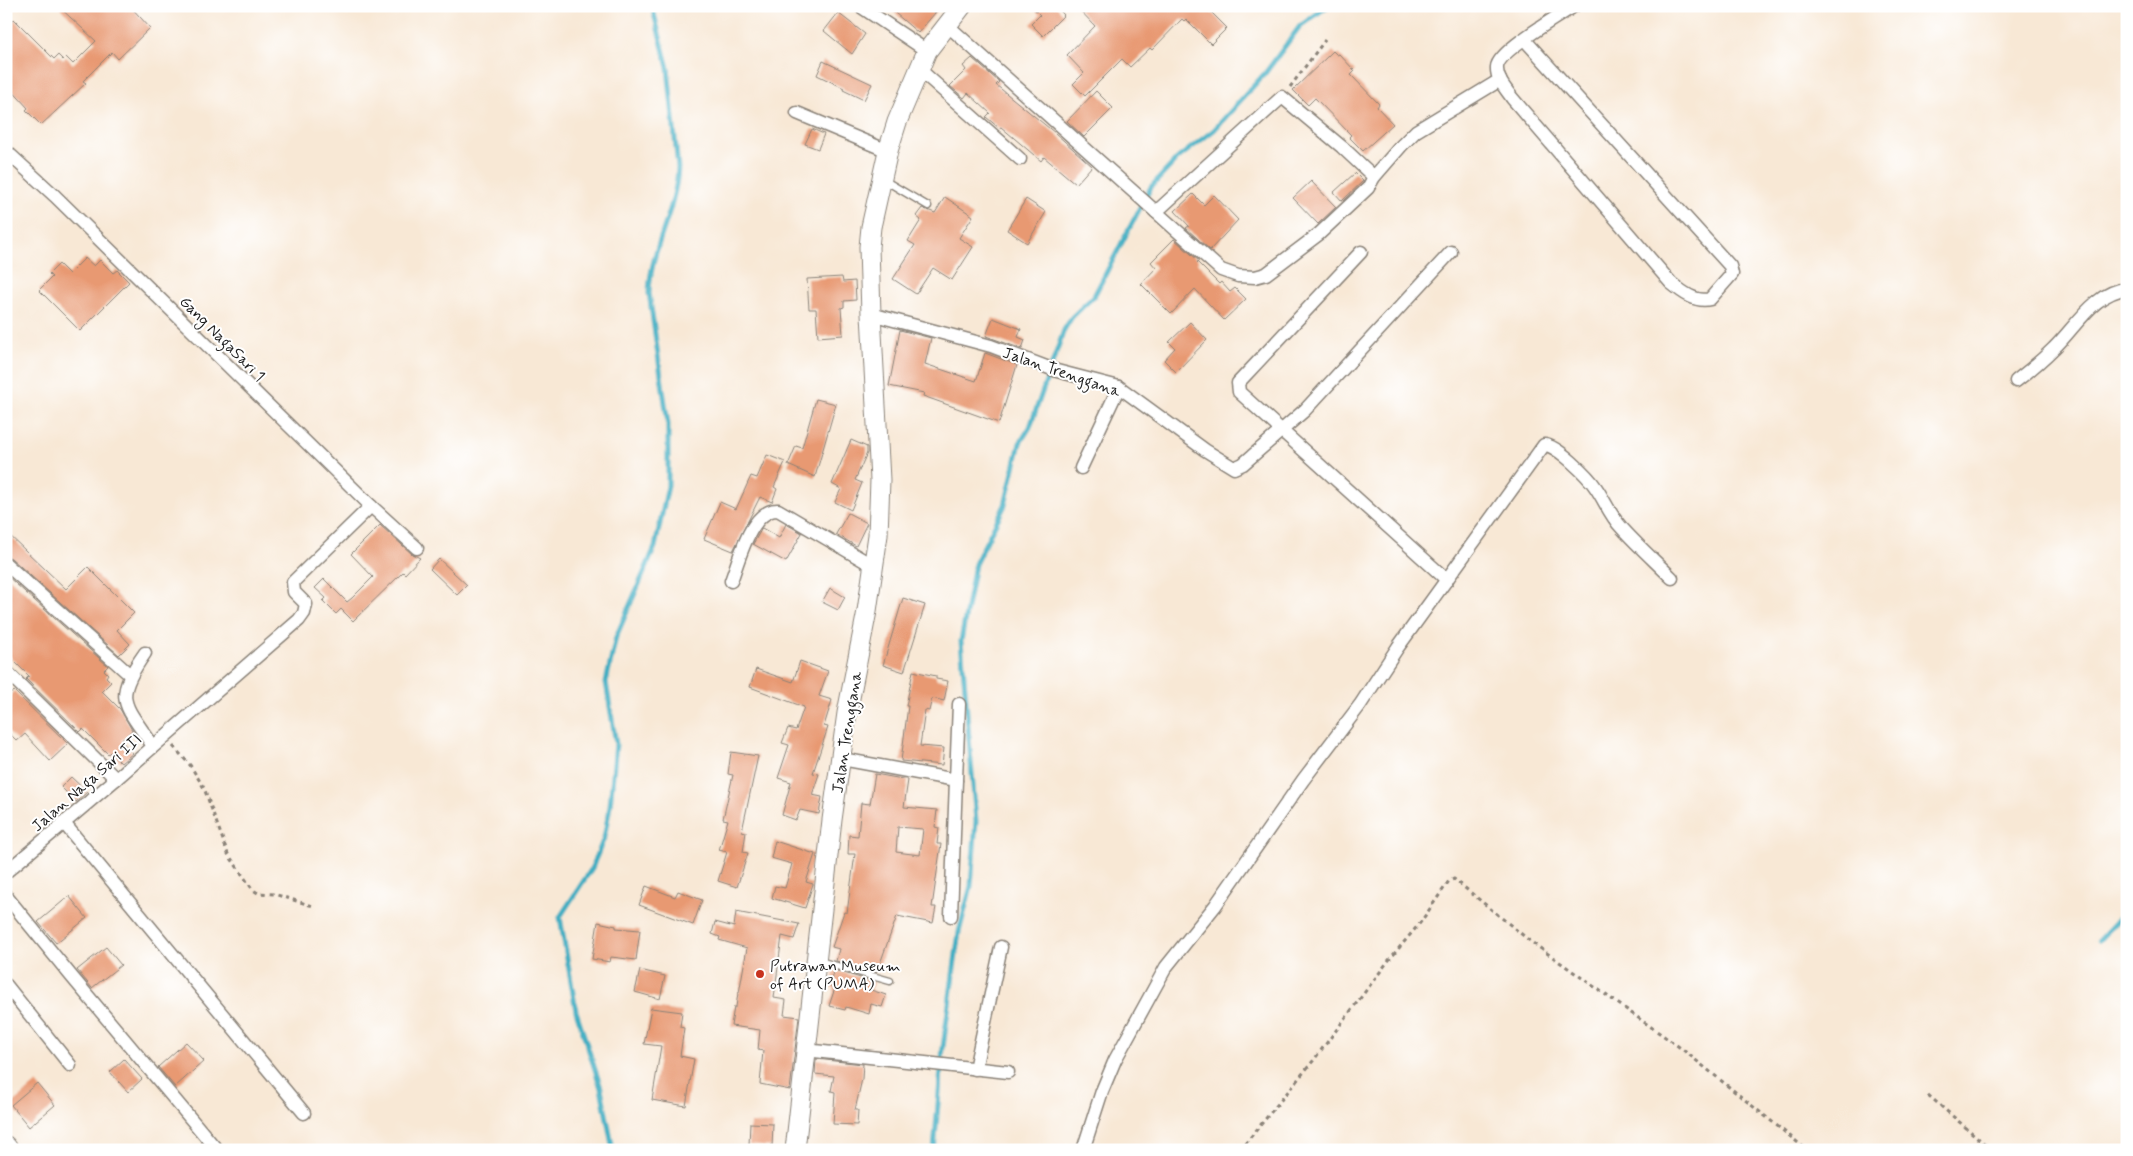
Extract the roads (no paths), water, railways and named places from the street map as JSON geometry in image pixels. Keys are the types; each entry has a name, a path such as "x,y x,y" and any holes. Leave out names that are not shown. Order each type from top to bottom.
{"main road":[{"name":"Jalan Trenggana","path":"795,1150 832,820 847,713 874,568 880,506 869,247 888,151 897,122 927,50 962,6"},
{"path":"6,1146 9,1150"}],"street":[{"path":"860,6 927,50"},
{"path":"1524,39 1730,266 1732,274 1710,299 1698,300 1671,283 1512,98 1500,80 1497,66 1501,57 1524,39 1574,6"},
{"path":"946,24 1221,270 1230,274 1255,277 1266,274 1319,234 1368,188 1374,177 1400,146 1416,131 1500,80"},
{"path":"919,70 1020,159"},
{"path":"1156,212 1282,97 1374,177"},
{"path":"797,113 888,151"},
{"name":"Gang NagaSari 1","path":"6,150 371,506 417,548"},
{"path":"1361,252 1238,383 1239,392 1447,580"},
{"path":"1282,430 1305,410 1452,252"},
{"path":"2016,382 2055,347 2097,303 2112,293 2127,289"},
{"name":"Jalan Trenggana","path":"871,314 991,346 1057,371 1120,386 1206,450 1234,468 1243,464 1282,430"},
{"path":"1081,468 1120,386"},
{"path":"1083,1150 1102,1091 1115,1060 1166,967 1215,906 1303,780 1360,705 1398,647 1542,446 1546,444 1553,447 1585,474 1596,487 1609,512 1620,526 1672,578"},
{"name":"Jalan Naga Sari III","path":"8,868 116,779 299,620 304,613 306,604 294,592 293,582 371,506"},
{"path":"731,581 754,524 763,514 771,510 778,510 874,568"},
{"path":"6,564 130,675"},
{"path":"145,653 130,675 124,700 153,746"},
{"path":"6,671 116,779"},
{"path":"951,916 959,704"},
{"path":"842,759 956,780"},
{"path":"63,822 304,1113"},
{"path":"6,896 217,1150"},
{"path":"974,1069 1000,947"},
{"path":"6,985 70,1065"},
{"path":"805,1050 1008,1072"}],"lane":[{"path":"882,178 928,206"},
{"path":"816,960 890,981"}],"waterway":[{"path":"613,1150 601,1088 576,1011 560,917 592,868 604,838 610,806 616,744 606,682 616,637 655,547 668,486 668,424 649,293 650,277 673,200 678,168 668,68 652,6"},
{"path":"934,1150 943,1047 959,932 971,886 976,821 961,641 975,564 1005,505 1020,443 1030,427 1064,330 1072,317 1094,296 1151,187 1178,158 1214,130 1266,72 1300,26 1328,6"},
{"path":"2099,940 2127,910"}],"place":[{"name":"Putrawan Museum of Art (PUMA)","path":"760,974"}]}
